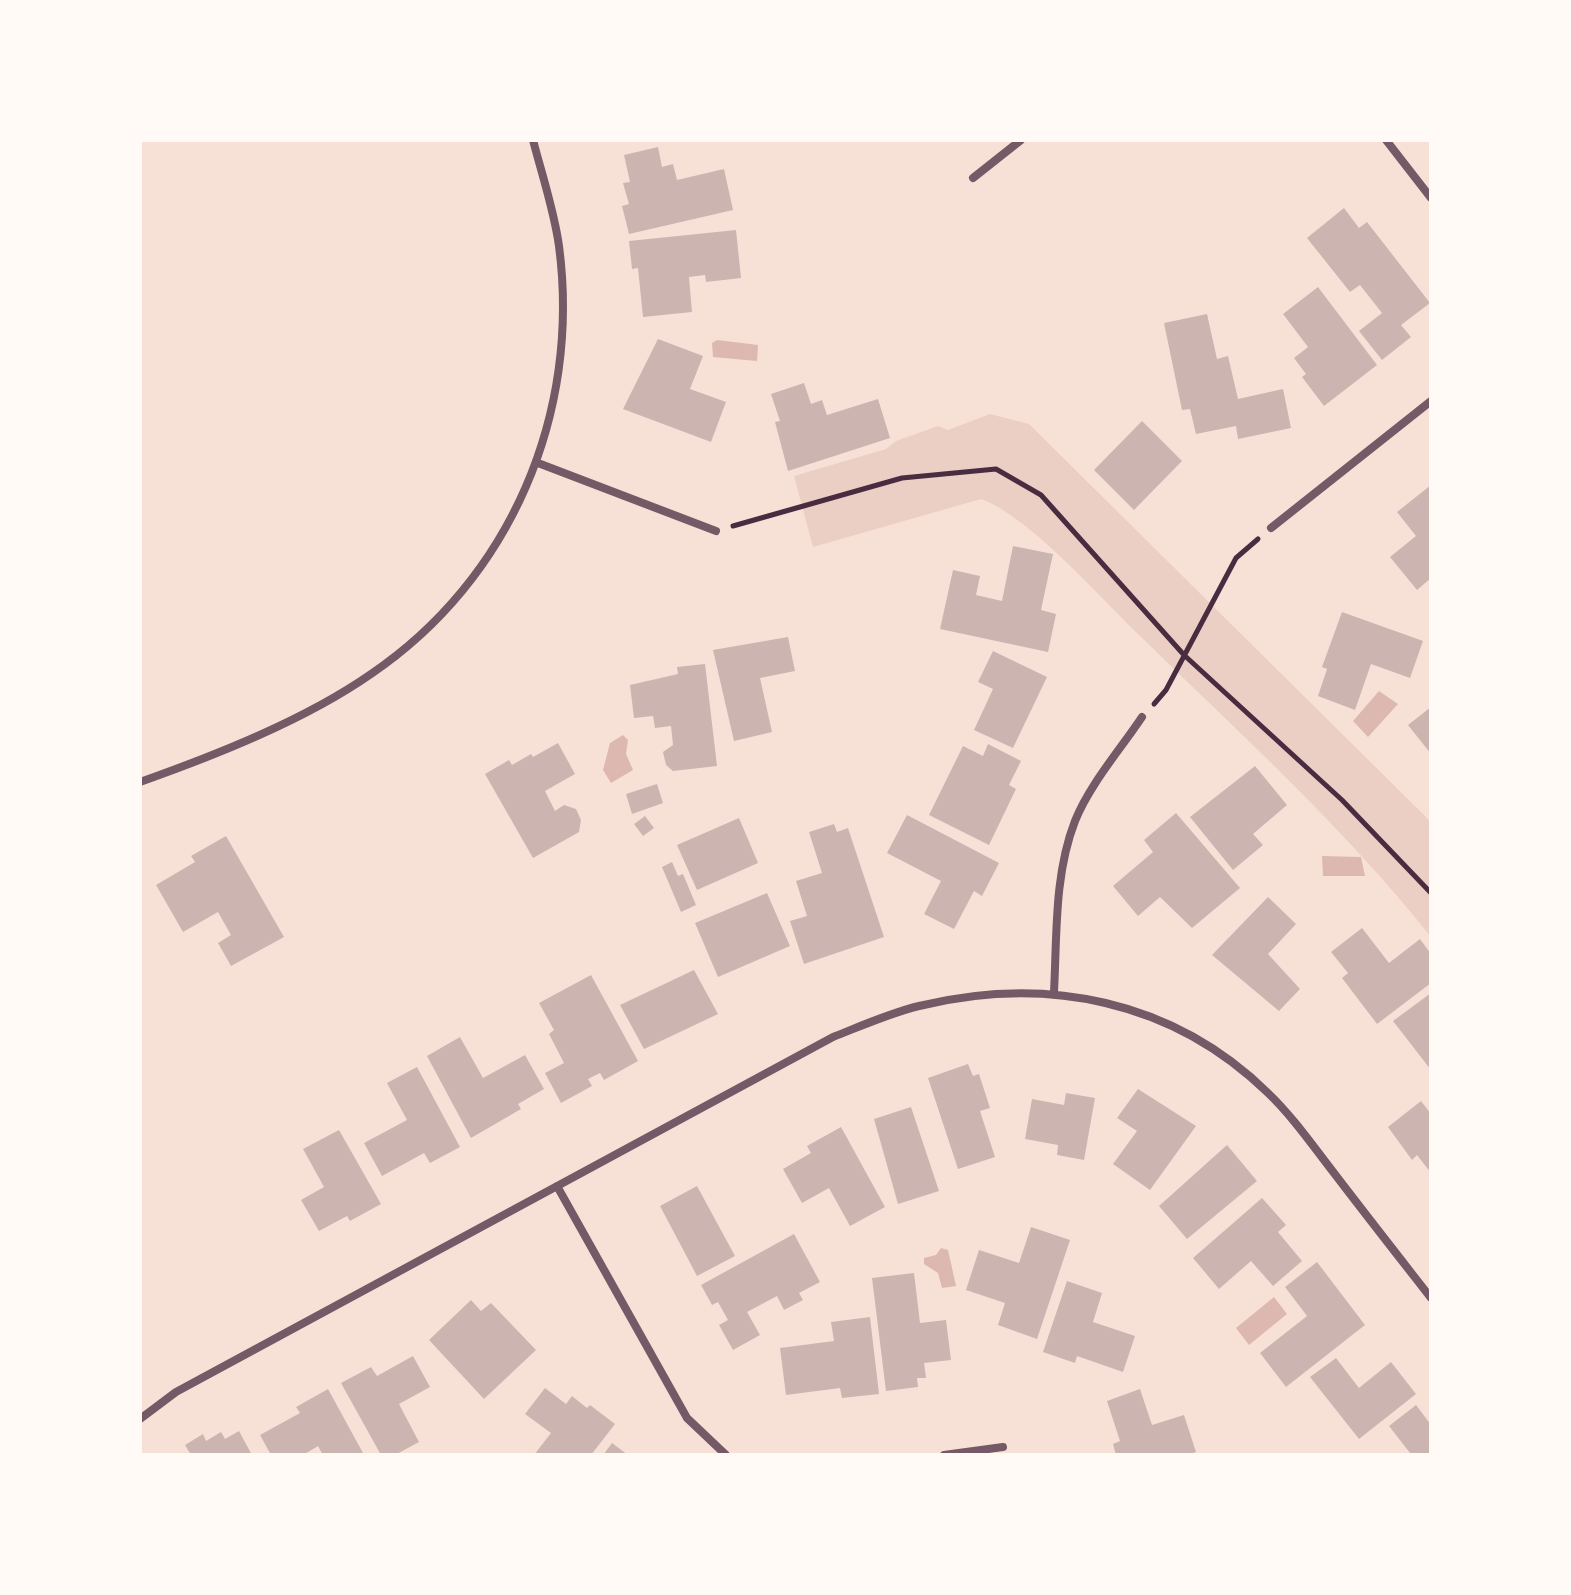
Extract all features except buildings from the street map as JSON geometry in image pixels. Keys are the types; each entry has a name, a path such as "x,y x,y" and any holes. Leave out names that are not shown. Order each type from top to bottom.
{"street":[{"path":"140,782 330,700 416,639 456,598 493,548 538,463 558,376 564,314 559,244 533,140"},
{"path":"973,178 1021,140"},
{"path":"1386,140 1431,198"},
{"path":"1271,528 1431,401"},
{"path":"538,463 716,531"},
{"path":"1054,992 1060,886 1069,840 1082,806 1142,717"},
{"path":"140,1419 186,1386 833,1037 916,1006 980,993 1054,992 1131,1007 1191,1035 1246,1072 1297,1125 1431,1298"},
{"path":"557,1186 687,1418 726,1455"},
{"path":"944,1455 1003,1447"}],"path":[{"path":"716,531 902,478 996,469 1041,495 1184,655 1342,800 1431,893"},
{"path":"1142,717 1166,690 1236,558 1271,528"}],"shaded area":[{"path":"717,340 758,345 757,361 713,357 712,343"},
{"path":"990,414 1029,424 1431,823 1431,937 1362,856 1288,780 1062,558 999,508 981,499 813,547 794,476 886,449 896,441 938,426 948,430"},
{"path":"1379,691 1398,704 1368,737 1353,721"},
{"path":"623,735 628,740 626,754 633,770 611,783 603,770 610,743"},
{"path":"1322,856 1361,857 1365,876 1323,876"},
{"path":"941,1248 948,1250 956,1286 942,1288 938,1273 924,1264 924,1258 936,1255"},
{"path":"1274,1297 1287,1314 1249,1345 1236,1328"}]}
